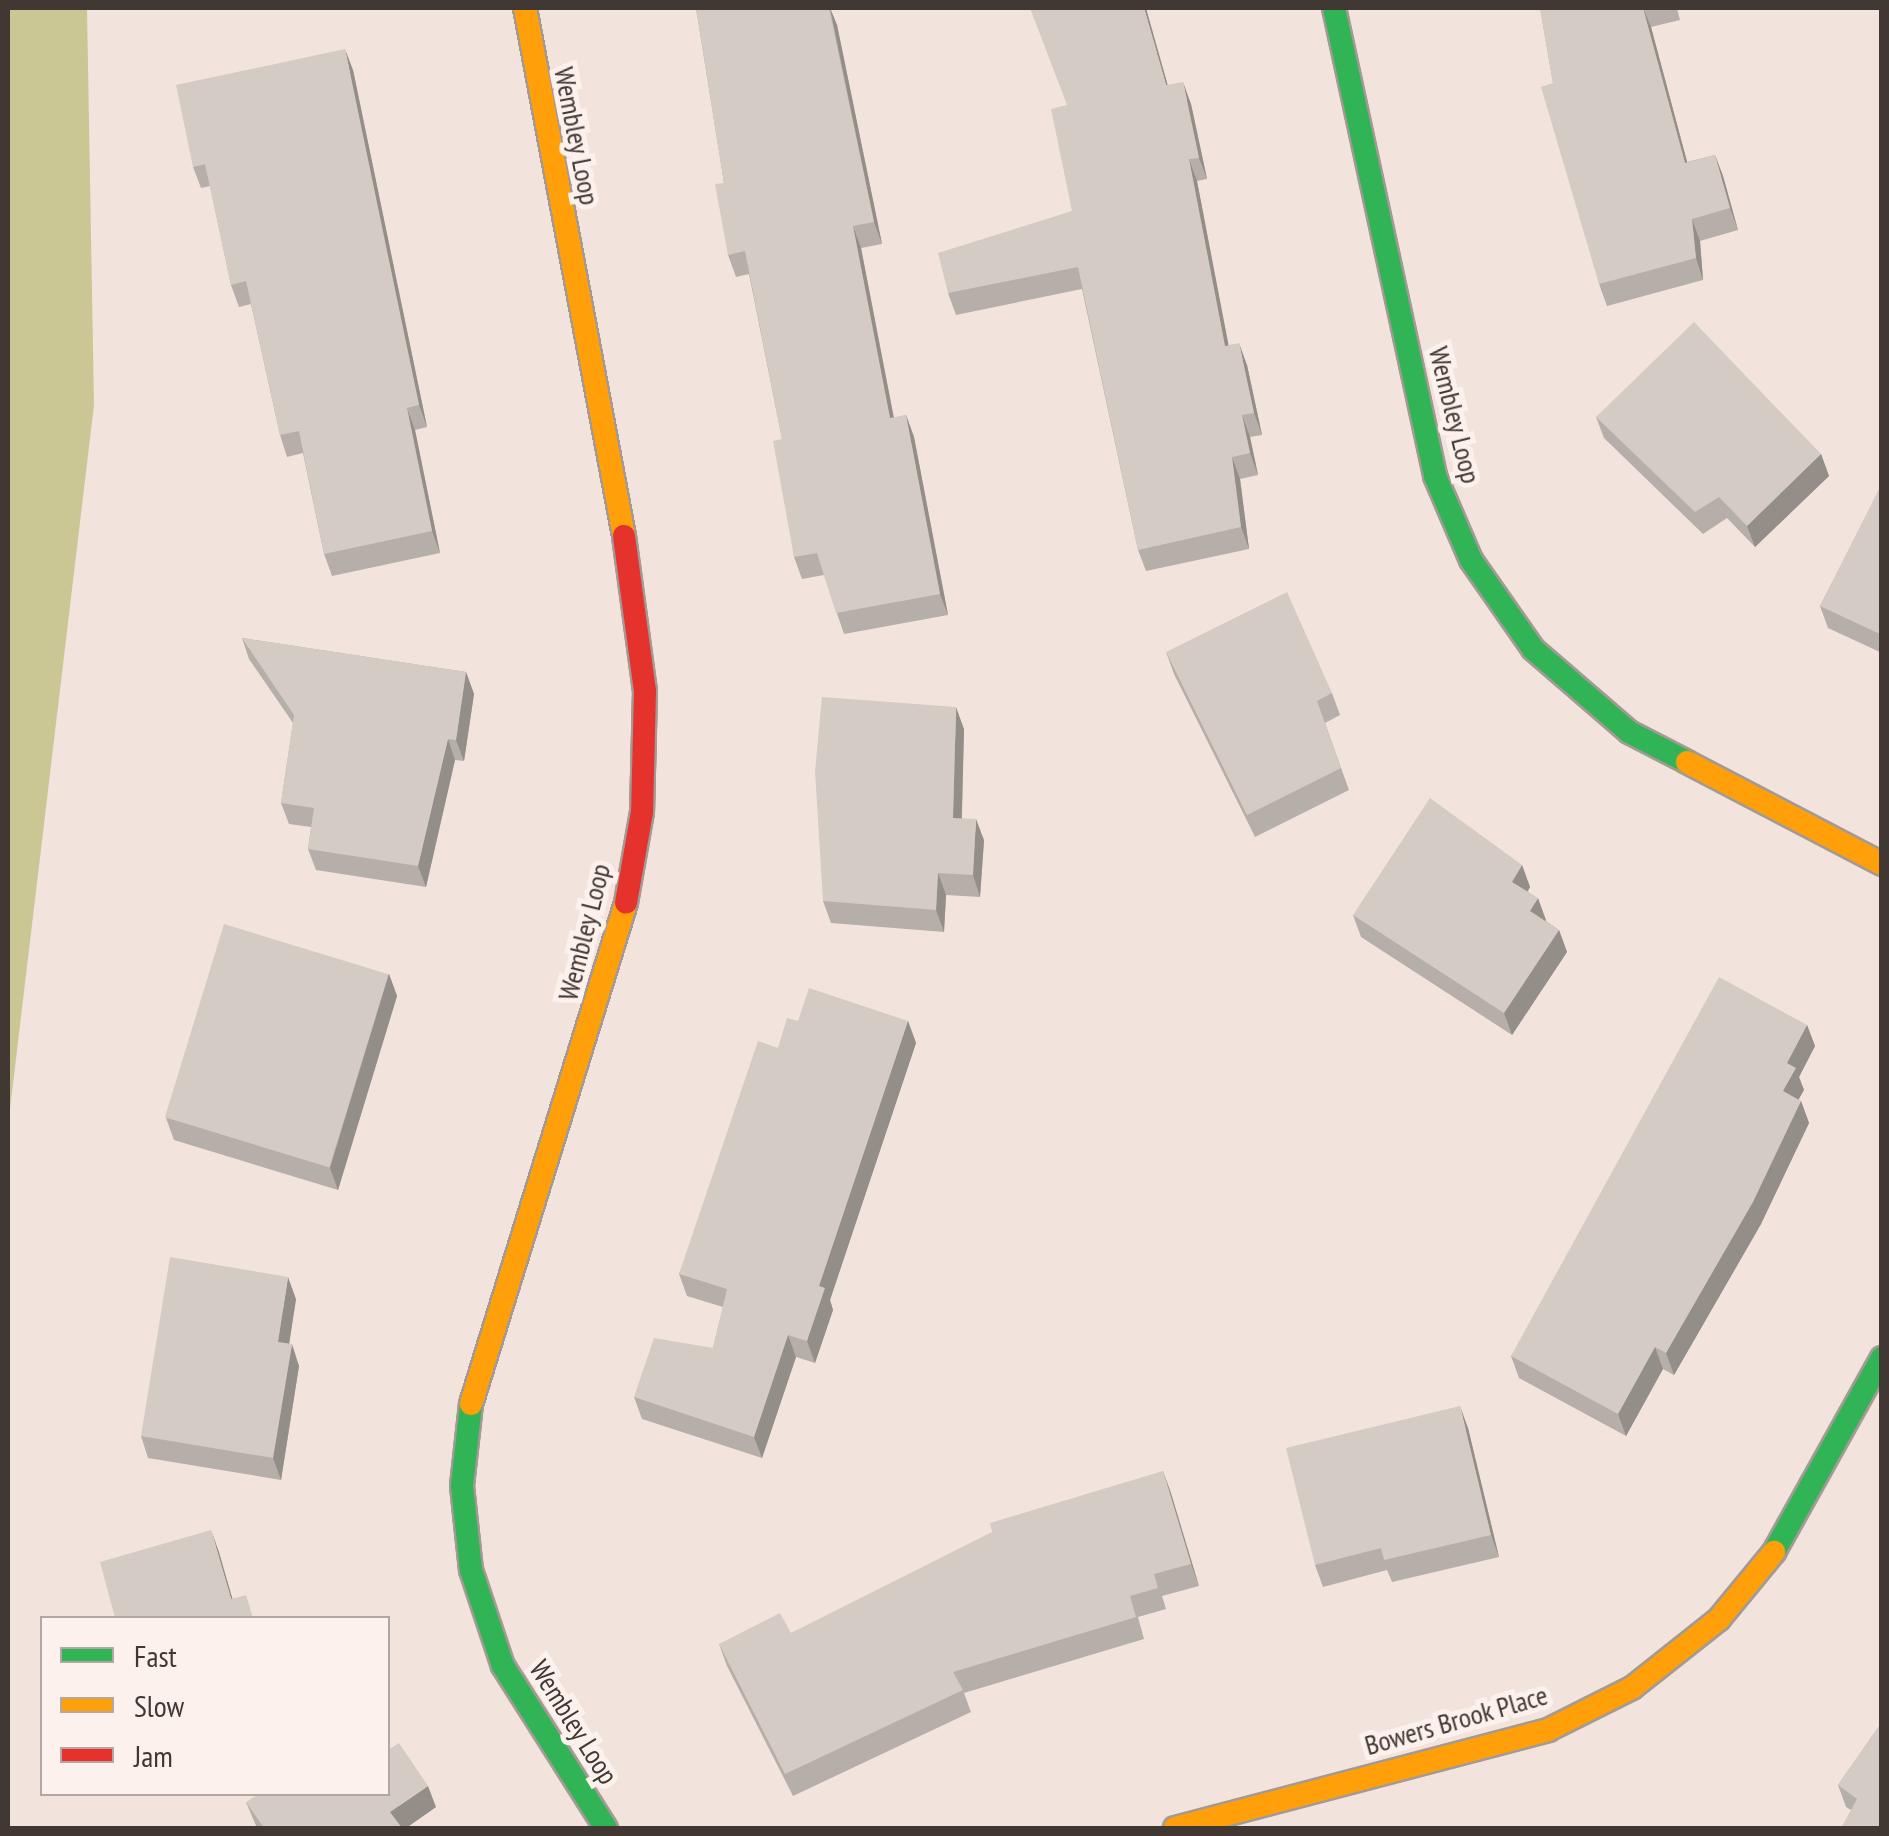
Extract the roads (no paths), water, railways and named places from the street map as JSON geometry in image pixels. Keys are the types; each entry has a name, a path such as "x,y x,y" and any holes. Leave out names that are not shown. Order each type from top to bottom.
{"street":[{"name":"Wembley Loop","path":"524,8 631,571 645,690 642,812 621,931 471,1401 462,1486 471,1570 504,1666 606,1828"},
{"name":"Wembley Loop","path":"1334,8 1435,476 1471,560 1533,649 1630,732 1882,864"},
{"name":"Bowers Brook Place","path":"1175,1828 1232,1808 1548,1730 1632,1688 1719,1620 1778,1547 1882,1358"}]}
